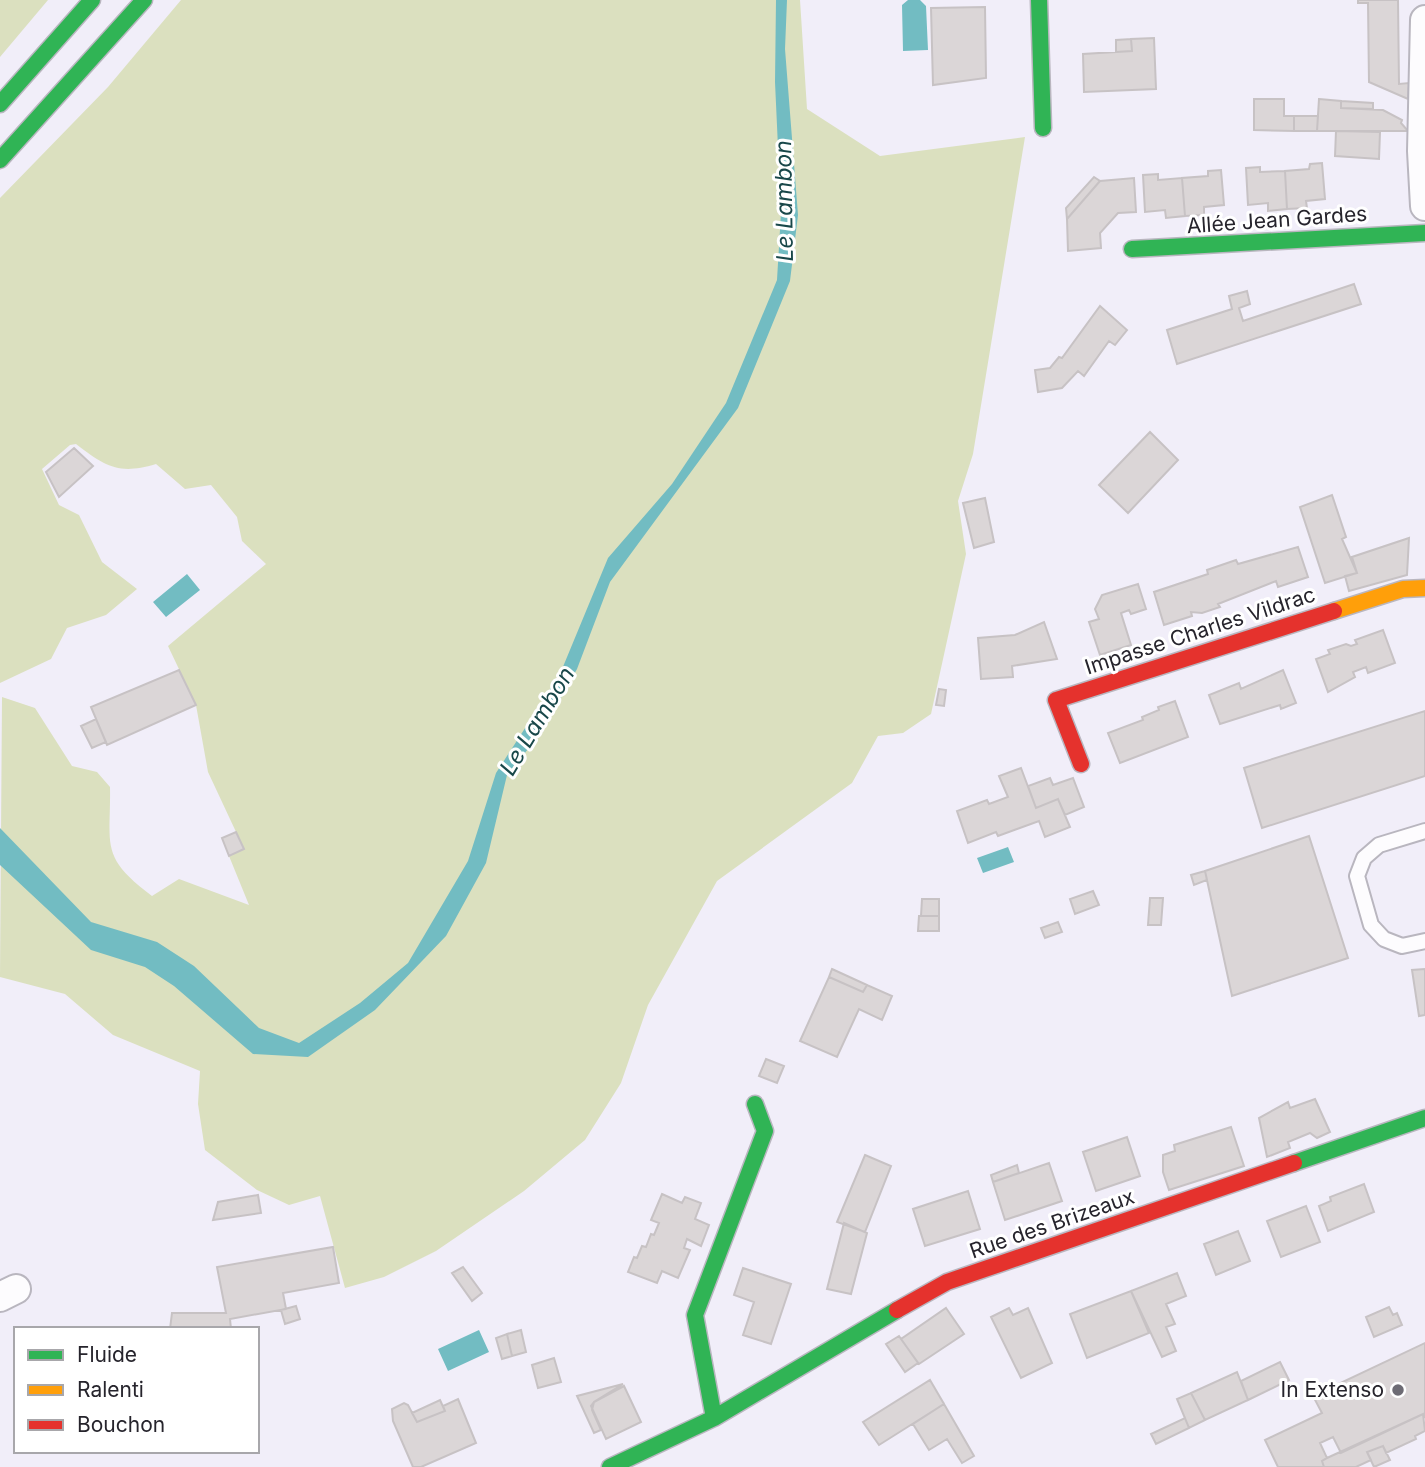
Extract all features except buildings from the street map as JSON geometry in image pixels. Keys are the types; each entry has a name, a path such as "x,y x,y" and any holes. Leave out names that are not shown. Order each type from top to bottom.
{"main road":[{"path":"0,104 92,0"},
{"path":"0,160 144,0"},
{"path":"1039,0 1044,128"},
{"name":"Allée Jean Gardes","path":"1132,249 1425,233"},
{"name":"Impasse Charles Vildrac","path":"1081,764 1056,700 1403,589 1425,587"},
{"path":"714,1418 695,1315 765,1131 755,1104"},
{"name":"Rue des Brizeaux","path":"610,1467 714,1418 947,1283 1425,1118"}],"street":[{"path":"1425,20 1422,138 1425,205"}],"lane":[{"path":"1425,831 1379,845 1364,858 1357,876 1371,925 1384,939 1402,946 1425,941"}],"green space":[{"path":"0,0 48,0 0,57"},
{"path":"181,0 800,0 807,109 880,156 1025,137 973,454 958,501 966,554 931,714 903,733 878,736 852,783 717,881 648,1005 621,1083 585,1140 524,1191 436,1251 384,1277 345,1288 320,1196 289,1205 257,1190 205,1150 198,1104 200,1071 113,1035 65,994 0,977 2,697 35,708 72,766 97,772 110,787 112,849 123,870 135,882 152,896 179,879 249,905 229,856 244,849 208,772 196,705 168,646 266,564 242,541 237,517 211,485 185,489 156,464 132,469 113,467 76,444 70,445 42,469 59,505 79,515 102,562 137,589 106,615 67,628 51,659 0,683 0,198 108,87"}],"water":[{"name":"Le Lambon","path":"776,0 787,0 785,49 798,215 790,281 738,408 610,582 577,669 541,733 507,775 486,863 446,936 375,1010 308,1057 253,1054 174,986 145,967 91,950 0,865 0,828 91,922 157,942 194,966 259,1028 299,1043 360,1003 408,963 468,861 496,773 560,674 608,558 672,484 726,403 777,280 781,213 775,82"},
{"path":"908,0 920,0 926,6 928,50 903,51 902,5"},
{"path":"187,574 200,590 166,617 153,602"},
{"path":"1008,847 1014,862 983,873 977,858"},
{"path":"479,1330 489,1352 448,1371 438,1349"}],"traffic: fast":[{"path":"0,104 92,0"},
{"path":"0,160 144,0"},
{"path":"1039,0 1043,128"},
{"path":"1132,249 1425,233"},
{"path":"714,1418 695,1315 765,1131 755,1104"},
{"path":"1294,1163 1425,1118"},
{"path":"610,1467 714,1418 897,1310"}],"traffic: slow":[{"path":"1334,611 1403,589 1425,588"}],"traffic: jam":[{"path":"1081,764 1056,700 1334,611"},
{"path":"897,1310 947,1282 1294,1163"}],"place":[{"name":"In Extenso","path":"1398,1390"}]}
